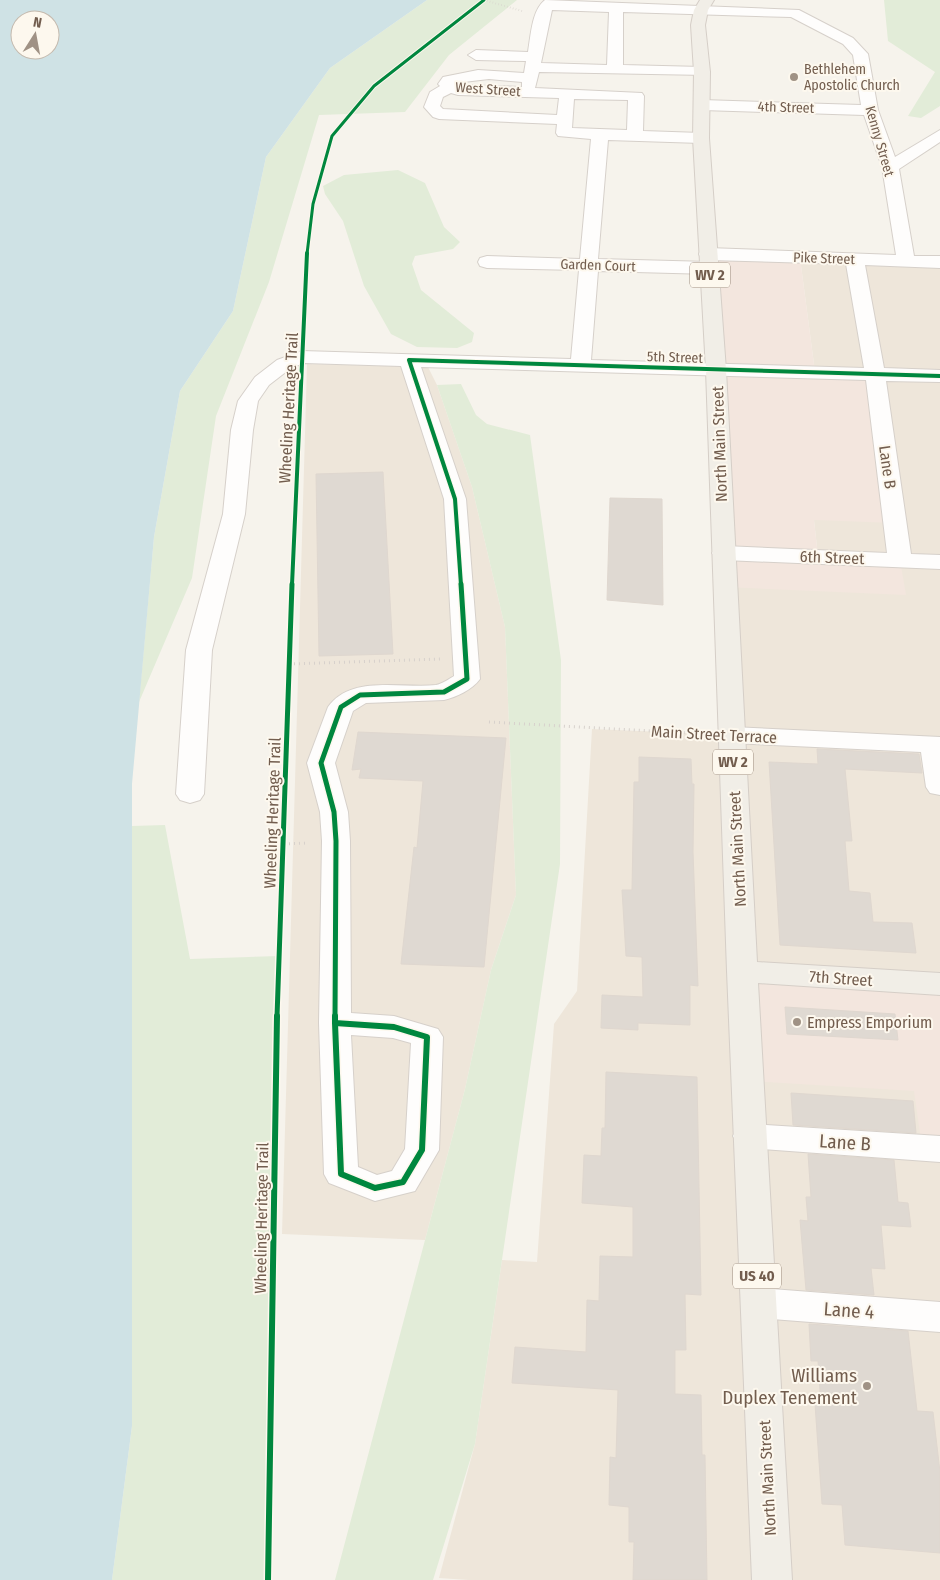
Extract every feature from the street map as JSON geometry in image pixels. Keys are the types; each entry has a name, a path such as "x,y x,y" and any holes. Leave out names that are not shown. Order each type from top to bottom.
{"main road":[{"name":"North Main Street","path":"704,5 698,24 702,72 701,138 716,370 742,971 772,1580"},
{"name":"7th Street","path":"742,971 940,984"}],"street":[{"path":"531,74 547,6 616,8 704,5 798,6"},
{"name":"Kenny Street","path":"798,6 848,40 860,54 870,110 890,167 906,261"},
{"path":"615,70 616,8"},
{"path":"476,55 531,74 615,70 702,72"},
{"name":"West Street","path":"565,126 439,114 432,107 436,95 449,87 446,84 448,80 455,77 531,74 567,93 636,96 635,135"},
{"path":"567,93 565,126 600,134 701,138"},
{"name":"4th Street","path":"702,105 870,110"},
{"path":"580,366 600,134"},
{"path":"890,167 940,134"},
{"path":"855,260 876,374"},
{"name":"Pike Street","path":"708,261 855,260 940,262"},
{"name":"Garden Court","path":"487,262 590,265 708,261"},
{"name":"5th Street","path":"190,794 199,650 234,514 242,430 248,401 262,381 284,364 302,357 940,376"},
{"path":"335,1023 394,1027 427,1037 422,1150 403,1182 375,1188 341,1174 335,1023 336,841 334,812 321,763 342,707 360,695 444,692 467,679 455,498 409,360"},
{"name":"Lane B","path":"876,374 900,560"},
{"name":"6th Street","path":"724,552 940,562"},
{"name":"Main Street Terrace","path":"732,735 937,745"},
{"path":"937,745 940,786"},
{"name":"Lane B","path":"750,1136 940,1149"},
{"name":"Lane 4","path":"759,1303 940,1316"}],"path":[{"path":"477,6 484,0 518,11 547,6"},
{"path":"289,654 289,673"},
{"path":"289,664 466,658"}],"shaded area":[{"path":"0,0 427,0 330,68 266,157 233,311 180,391 154,537 132,784 132,1426 112,1580 0,1580"},
{"path":"708,254 800,258 815,372 875,374 895,523 814,520 818,556 900,560 906,595 725,587"},
{"path":"800,258 940,262 940,1580 469,1580 439,1578 475,1444 502,1260 537,1262 554,1024 577,991 592,729 732,735 724,553 818,556 814,520 815,372"},
{"path":"307,364 428,367 437,385 472,487 505,627 516,895 491,970 465,1089 425,1240 282,1234"},
{"path":"742,971 940,984 940,1149 922,1147 914,1091 748,1081"}],"green space":[{"path":"427,0 517,0 449,55 405,112 319,115 269,282 216,416 192,578 139,702 154,537 180,391 233,311 266,157 330,68"},
{"path":"884,0 940,0 940,106 921,118 908,116 935,72 888,41"},
{"path":"398,170 425,183 444,227 460,242 453,249 415,256 412,264 421,290 474,333 472,342 457,348 417,347 391,334 364,286 343,221 325,194 323,186 344,175"},
{"path":"461,384 476,415 487,424 530,435 561,660 560,864 475,1444 433,1580 335,1580 465,1089 491,970 516,895 505,627 472,487 437,385"},
{"path":"165,825 190,959 280,956 275,1085 268,1580 112,1580 132,1426 132,826"}],"building":[{"path":"383,472 393,654 319,656 316,474"},
{"path":"610,498 662,499 663,605 607,600"},
{"path":"358,732 506,738 484,967 401,964 414,847 417,848 423,781 359,778 361,769 352,770"},
{"path":"817,749 919,754 922,773 845,769 852,841 845,841 849,891 870,893 873,922 912,923 916,953 780,945 769,762 818,764"},
{"path":"639,757 691,759 692,784 694,784 693,852 698,986 690,985 690,1025 638,1023 638,1030 601,1028 602,995 643,997 642,957 626,956 622,890 632,890 634,782 639,782"},
{"path":"785,1007 895,1014 898,1040 787,1034"},
{"path":"606,1072 697,1077 701,1295 685,1294 686,1350 675,1350 675,1394 701,1395 702,1455 705,1455 707,1580 633,1580 634,1542 629,1542 629,1507 609,1505 610,1457 616,1458 618,1390 512,1383 515,1347 586,1352 587,1300 599,1301 600,1256 633,1257 633,1207 582,1203 584,1155 601,1156 602,1128 605,1128"},
{"path":"791,1093 913,1101 916,1133 793,1125"},
{"path":"808,1154 894,1160 898,1202 908,1203 911,1227 881,1225 885,1269 871,1268 874,1295 806,1290 800,1220 808,1221 806,1197 811,1197"},
{"path":"809,1324 908,1331 917,1411 933,1412 940,1472 940,1553 845,1545 842,1505 822,1504 815,1404 821,1404 818,1361 811,1361"}],"cycle path":[{"name":"Wheeling Heritage Trail","path":"268,1580 275,1085 287,701 308,235 313,204 332,136 374,86 484,0"},
{"path":"335,1023 394,1027 427,1037 422,1150 403,1182 375,1188 341,1174 335,1023 336,841 334,812 321,763 341,707 360,695 444,692 467,679 455,499 409,360 940,376"}],"place":[{"name":"Bethlehem Apostolic Church","path":"794,77"},
{"name":"Empress Emporium","path":"797,1022"},
{"name":"Williams Duplex Tenement","path":"867,1386"}]}
